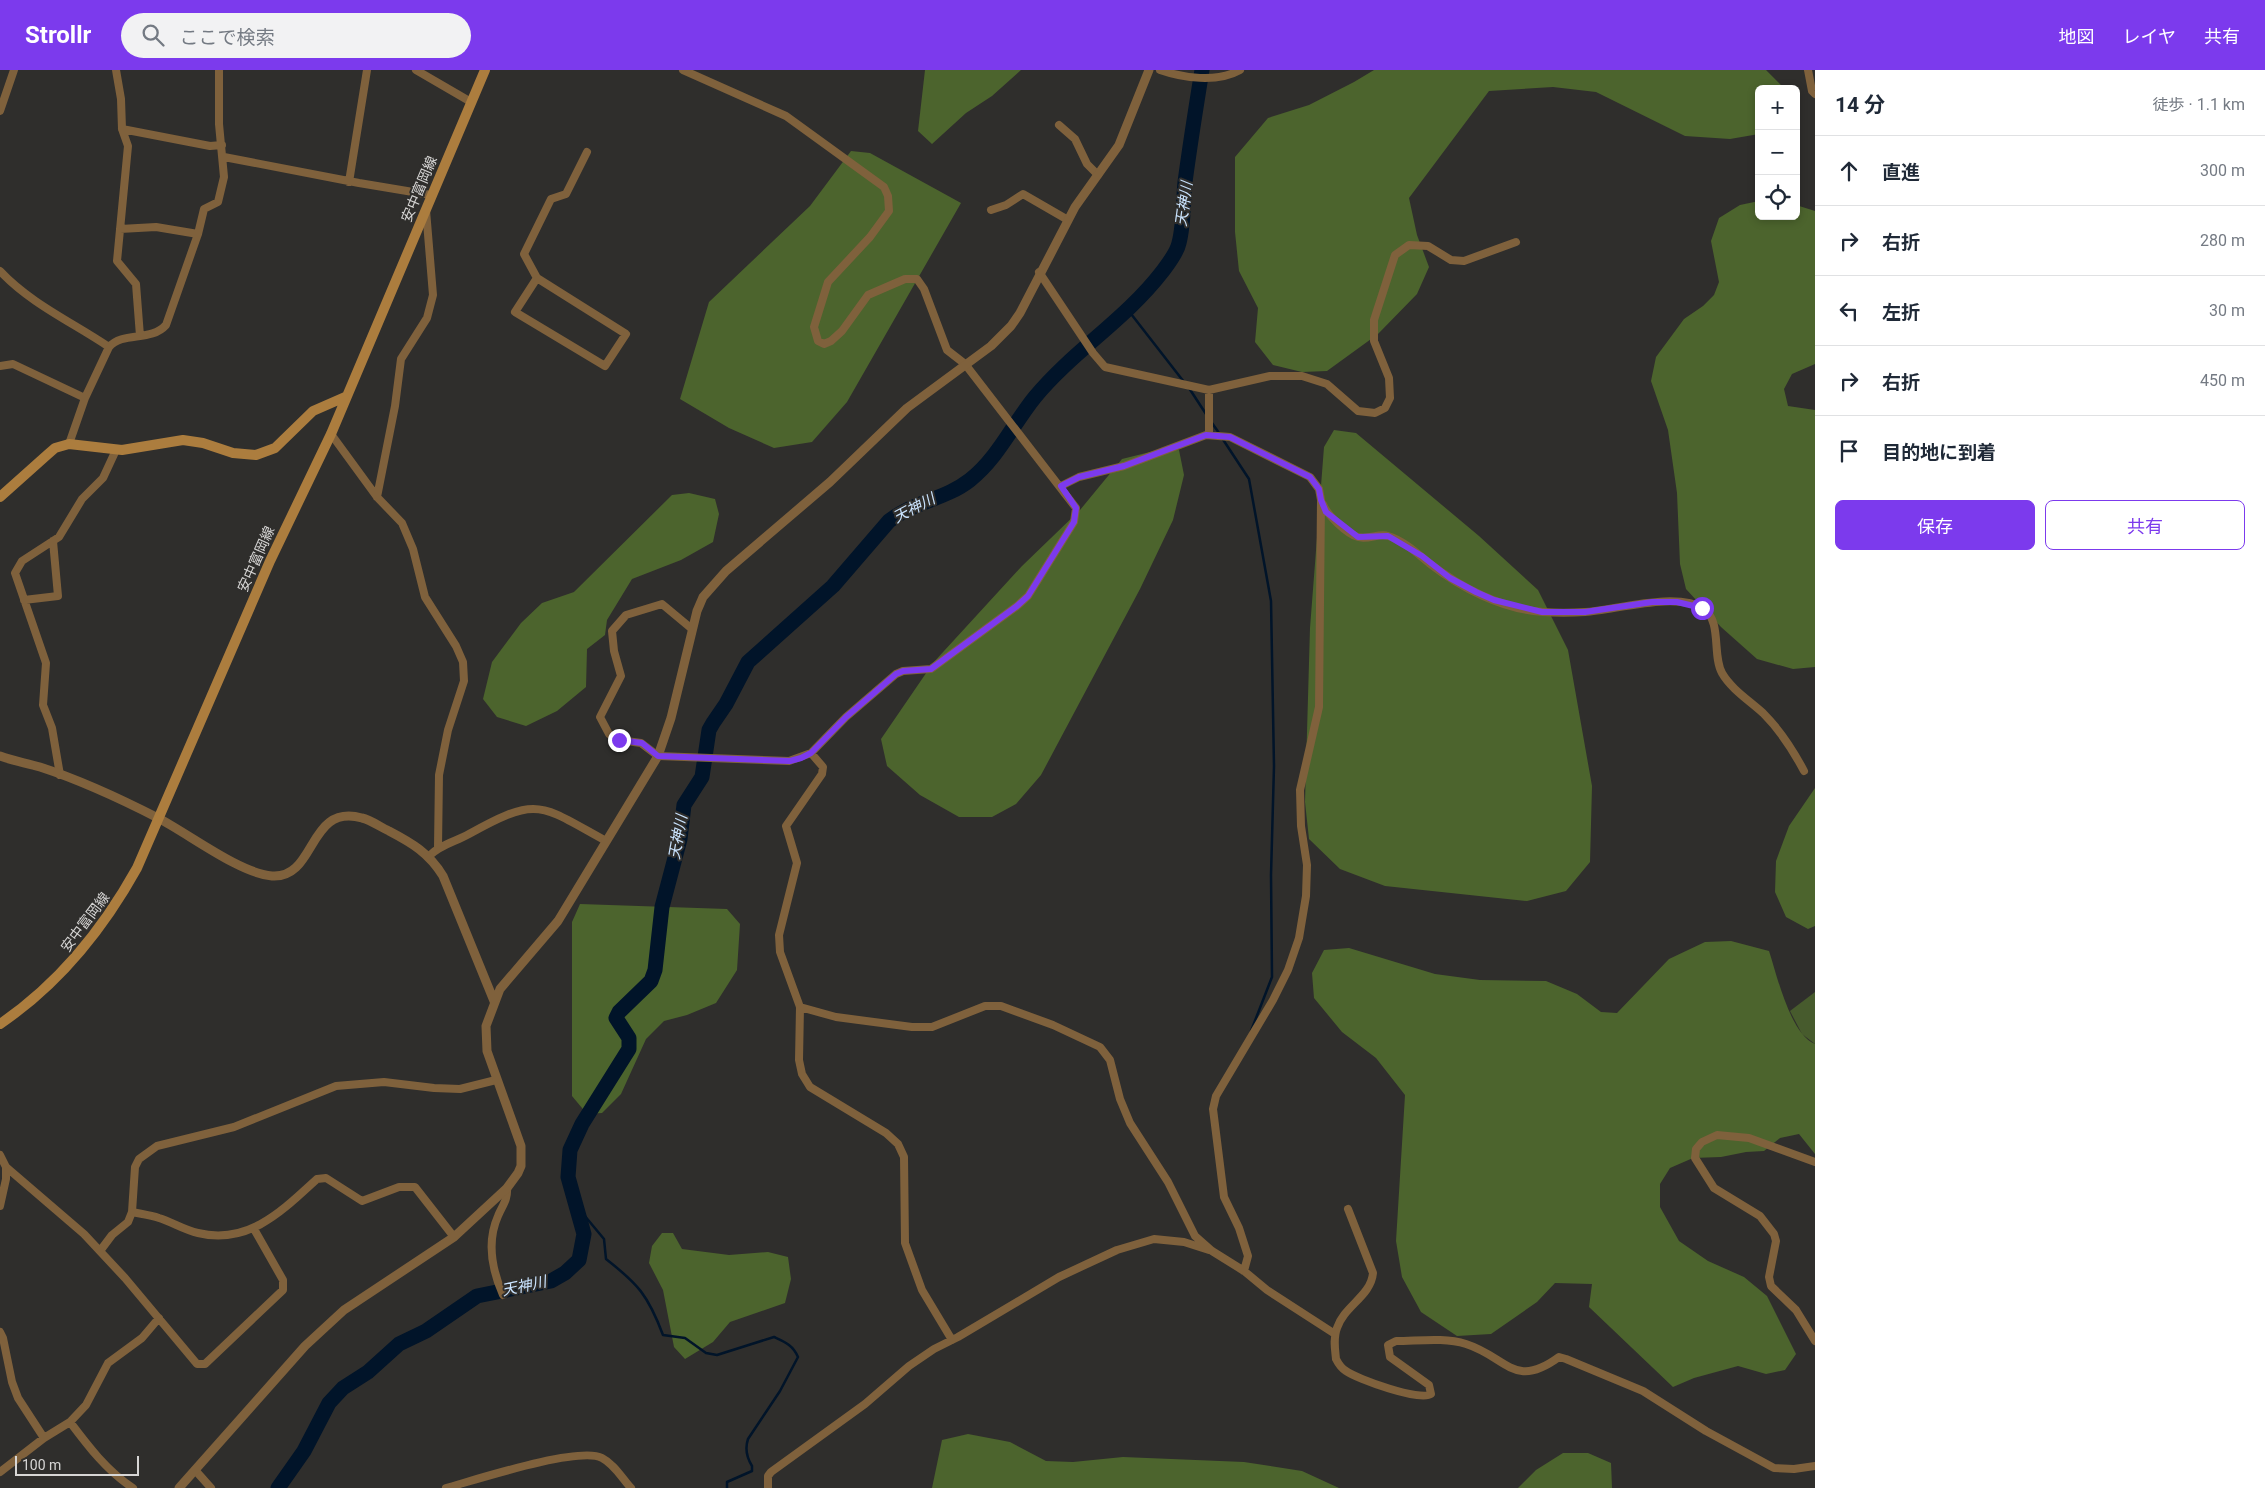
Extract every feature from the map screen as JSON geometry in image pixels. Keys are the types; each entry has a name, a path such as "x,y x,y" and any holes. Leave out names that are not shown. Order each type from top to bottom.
{"main road":[{"name":"安中富岡線","path":"0,1024 26,1006 54,982 93,938 120,898 137,868 270,561 331,434 345,397 485,70"},
{"path":"0,497 46,455 56,448 69,444 116,450 183,440 203,443 233,453 264,453 280,444 313,411 345,397"}],"street":[{"path":"0,111 14,70"},
{"path":"116,70 121,99 122,129 128,146 117,261 136,284 140,336"},
{"path":"69,444 85,398 114,342 160,332 166,325 198,234 204,209 218,202 222,190 224,157 219,124 219,70"},
{"path":"349,182 367,70"},
{"path":"416,70 471,102"},
{"path":"683,70 786,116 884,187 888,196 888,211 885,218 828,282 814,327 818,341 824,344 831,341 842,331 868,295 905,280 917,279 924,289 947,350 965,364 1061,486 1076,508 1074,522 1028,596 931,669 903,671 896,674 846,717 811,753 790,761 658,756 642,743 619,740 609,734 600,718 621,676 614,651 612,631 626,615 662,604 692,629"},
{"path":"179,1488 305,1346 344,1310 454,1237 507,1188 521,1166 521,1146 496,1080 486,1039 486,1026 494,1001 500,989 528,959 558,921 658,756 671,718 692,629 703,597 726,571 830,482 907,408 991,346 1011,326 1028,299 1068,220 1119,145 1149,70"},
{"path":"1160,70 1183,78 1220,76 1240,70"},
{"path":"1808,70 1812,91 1815,94"},
{"path":"1059,125 1074,139 1087,164 1098,175"},
{"path":"122,129 210,146 222,145"},
{"path":"537,278 515,312 605,366 626,334 537,278 524,254 551,199 566,194 587,152"},
{"path":"224,157 349,182 431,195"},
{"path":"991,210 1006,205 1024,194 1068,220"},
{"path":"377,497 395,406 401,359 427,318 433,295 426,206"},
{"path":"120,229 156,227 198,234"},
{"path":"1040,272 1093,353 1105,367 1209,390 1270,376 1302,376 1327,384 1358,411 1375,413 1380,412 1389,402 1390,384 1374,341 1374,320 1396,255 1409,245 1428,246 1451,260 1464,261 1516,242"},
{"path":"0,271 24,294 44,308 76,325 110,347"},
{"path":"0,366 13,364 85,398"},
{"path":"1209,390 1209,435"},
{"path":"331,434 377,497 402,523 413,550 425,597 456,646 463,662 464,681 448,730 439,775 438,847"},
{"path":"1061,486 1079,477 1124,466 1209,435 1230,437 1310,477 1319,489 1321,500 1319,708 1300,790 1300,826 1307,865 1306,896 1299,938 1284,977 1216,1096 1213,1109 1224,1197 1239,1228 1248,1256 1244,1271"},
{"path":"60,775 52,728 42,705 46,663 15,573 22,562 59,537 82,499 103,478 116,450"},
{"path":"1321,500 1326,512 1358,537 1388,536 1422,556 1450,578 1494,600 1542,612 1585,612 1652,602 1677,602 1702,608 1710,614 1714,629 1716,660 1723,675 1778,729 1804,771"},
{"path":"24,600 58,596 54,541"},
{"path":"811,753 823,767 822,774 786,826 797,864 780,935 780,952 800,1007 799,1060 802,1074 810,1087 886,1132 898,1144 904,1157 905,1243 922,1290 952,1340"},
{"path":"0,756 60,775 158,818 245,868 269,876 278,876 294,870 301,863 325,825 332,820 344,816 366,819 415,845 429,856 443,876 494,1001"},
{"path":"429,856 438,847 459,840 507,814 529,808 551,811 606,841"},
{"path":"800,1007 836,1017 912,1027 932,1027 985,1006 1001,1006 1053,1025 1100,1047 1110,1060 1120,1100 1130,1123 1168,1182 1191,1229 1212,1251"},
{"path":"100,1251 112,1235 128,1222 132,1212 135,1167 139,1159 157,1146 234,1127 336,1086 384,1082 460,1089 496,1080"},
{"path":"1815,1162 1749,1138 1717,1135 1702,1142 1696,1149 1695,1158 1714,1188 1760,1216 1769,1226 1776,1241 1769,1277 1771,1286 1796,1310 1815,1341"},
{"path":"0,1155 6,1168 6,1179 0,1206"},
{"path":"6,1168 44,1198 100,1251 197,1364 205,1364 283,1290 283,1280 254,1229"},
{"path":"132,1212 157,1217 196,1233 215,1236 254,1229 274,1217 317,1179 326,1178 362,1201 399,1187 416,1187 454,1237"},
{"path":"503,1295 492,1263 492,1235 498,1216 508,1198 507,1188"},
{"path":"1348,1208 1373,1273 1372,1281 1342,1317 1335,1334 1336,1360 1348,1373 1416,1396 1428,1396 1431,1389 1423,1380 1390,1357 1388,1345 1396,1341 1464,1343 1520,1372 1536,1371 1559,1357 1643,1391 1706,1432 1774,1468 1794,1469 1815,1466"},
{"path":"768,1488 768,1476 771,1472 865,1404 909,1366 934,1349 1059,1277 1141,1242 1154,1239 1184,1242 1212,1251 1244,1271 1266,1290 1335,1334"},
{"path":"0,1472 44,1438 70,1422 86,1405 108,1363 142,1338 159,1318"},
{"path":"0,1332 3,1338 12,1382 18,1398 44,1438"},
{"path":"70,1422 91,1450 119,1479 133,1488"},
{"path":"446,1488 558,1458 585,1454 602,1458 609,1462 631,1488"},
{"path":"195,1470 211,1488"}],"green space":[{"path":"925,70 1021,70 992,96 966,113 932,144 918,131"},
{"path":"1374,70 1766,70 1781,85 1755,85 1755,135 1730,139 1685,136 1596,92 1553,87 1489,91 1409,198 1417,235 1429,267 1417,294 1378,334 1327,371 1302,372 1273,365 1255,342 1258,308 1239,271 1235,232 1235,157 1268,118 1309,105"},
{"path":"851,151 870,153 961,203 847,402 812,442 774,448 729,428 680,399 709,302 810,206"},
{"path":"1755,202 1755,220 1800,220 1800,206 1815,211 1815,364 1792,374 1784,389 1788,406 1815,410 1815,667 1793,669 1757,659 1721,627 1686,589 1680,564 1677,493 1668,430 1651,381 1656,357 1684,319 1703,306 1714,295 1719,282 1711,241 1719,218 1740,205"},
{"path":"1334,430 1356,433 1479,536 1538,590 1568,650 1592,786 1590,862 1566,891 1527,901 1385,886 1340,869 1309,839 1305,802 1310,628 1324,447"},
{"path":"1179,450 1184,475 1173,520 1140,589 1041,775 1016,804 992,817 959,817 920,795 887,766 881,739 933,663 1022,566 1080,510 1122,459 1154,451"},
{"path":"689,493 715,499 719,514 713,542 681,560 632,579 607,620 605,635 587,649 586,687 557,711 526,726 497,717 483,699 492,662 521,623 542,603 574,592 672,495"},
{"path":"1815,788 1815,926 1808,929 1786,917 1775,892 1776,861 1789,826"},
{"path":"580,904 727,909 740,924 737,970 716,1003 687,1015 664,1021 646,1039 621,1094 602,1113 587,1114 572,1096 572,922"},
{"path":"1731,941 1769,951 1780,988 1792,1017 1798,1029 1815,1044 1815,1154 1799,1134 1780,1138 1764,1151 1721,1157 1693,1158 1670,1168 1660,1184 1660,1207 1679,1241 1708,1261 1744,1277 1767,1296 1796,1354 1785,1370 1766,1374 1738,1366 1694,1378 1673,1387 1589,1307 1592,1284 1555,1283 1537,1302 1491,1334 1457,1336 1421,1312 1402,1277 1396,1241 1405,1095 1376,1058 1342,1032 1314,998 1312,973 1324,950 1349,948 1435,974 1480,980 1546,981 1577,994 1601,1012 1617,1013 1669,959 1705,942"},
{"path":"1815,992 1815,1044 1802,1034 1790,1011"},
{"path":"662,1233 673,1233 682,1249 729,1255 768,1252 788,1257 791,1279 785,1303 730,1322 713,1342 685,1359 674,1347 663,1290 649,1263 652,1246"},
{"path":"968,1434 1010,1442 1046,1461 1073,1462 1123,1457 1244,1462 1302,1471 1339,1488 932,1488 942,1440"},
{"path":"1563,1453 1588,1453 1611,1463 1612,1488 1518,1488 1536,1470"}],"waterway":[{"name":"天神川","path":"278,1488 304,1451 329,1403 343,1388 368,1372 399,1344 426,1331 477,1296 551,1281 565,1273 579,1260 584,1234 568,1177 570,1150 582,1124 629,1049 629,1038 616,1018 619,1012 651,981 655,970 662,907 680,839 684,805 702,777 709,730 726,704 748,662 833,586 889,521 908,509 951,492 980,471 989,462 1027,407 1050,380 1116,321 1167,265 1178,247 1181,236 1185,182 1202,70"},
{"path":"1128,310 1184,382"},
{"path":"1189,388 1206,414"},
{"path":"1212,423 1219,433"},
{"path":"1222,438 1249,479 1271,601 1274,766 1271,875 1272,977 1251,1031"},
{"path":"579,1209 604,1239 606,1259 641,1291 663,1335 685,1338 706,1353 717,1355 774,1337 788,1344 796,1353 798,1357 780,1391 748,1439 747,1453 752,1471 727,1482 727,1488"}],"route":[{"path":"619,740 642,743 658,756 790,761 811,753 846,717 896,674 903,671 931,669 1028,596 1074,522 1076,508 1061,486 1079,477 1124,466 1154,456 1206,435 1230,437 1310,477 1319,489 1326,512 1358,537 1388,536 1399,541 1450,578 1494,600 1542,612 1585,612 1652,602 1677,602 1702,608"}]}
